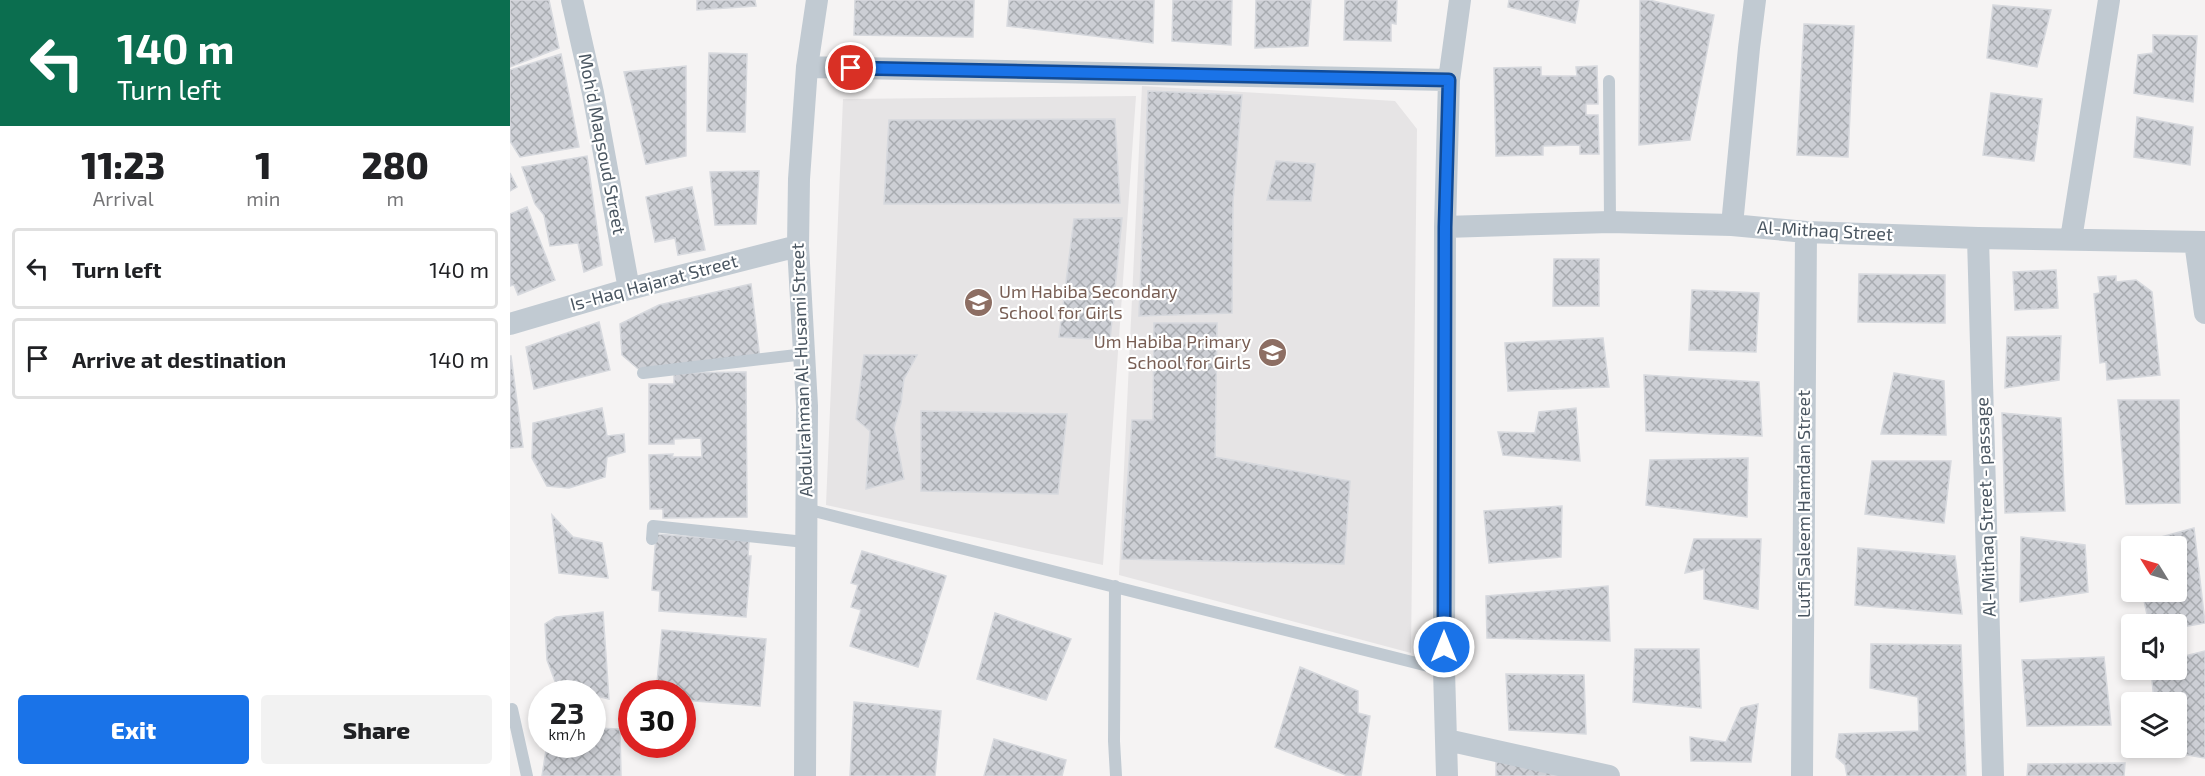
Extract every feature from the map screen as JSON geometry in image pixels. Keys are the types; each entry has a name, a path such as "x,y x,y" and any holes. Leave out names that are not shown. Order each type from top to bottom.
{"street":[{"name":"Moh'd Maqsoud Street","path":"572,0 593,93 629,289"},
{"name":"Abdulrahman Al-Husami Street","path":"805,776 807,406 798,246 799,179 807,67 817,0"},
{"path":"1447,776 1444,670 1445,227 1449,80 1460,0"},
{"path":"1732,225 1755,0"},
{"path":"2071,239 2109,0"},
{"path":"807,67 1449,80"},
{"name":"Al-Mithaq Street","path":"1445,227 1610,222 1732,225 1806,232 1978,238 2200,242"},
{"name":"Lutfi Saleem Hamdan Street","path":"1802,776 1806,232"},
{"name":"Al-Mithaq Street - passage","path":"1978,238 1993,776"},
{"path":"2200,242 2205,313"},
{"name":"Is-Haq Hajarat Street","path":"510,324 629,289 798,246"},
{"path":"1447,740 1609,776"}],"lane":[{"path":"1609,81 1610,222"},
{"path":"643,373 805,354"},
{"path":"806,508 1444,670"},
{"path":"652,540 653,526 805,542"},
{"path":"1115,586 1114,741 1116,776"},
{"path":"512,709 527,776"}],"shaded area":[{"name":"Um Habiba Primary School for Girls","path":"1142,86 1395,101 1417,129 1411,653 1119,575"},
{"name":"Um Habiba Secondary School for Girls","path":"1136,96 1103,565 826,505 843,99"}],"building":[{"path":"510,0 549,0 559,48 510,67"},
{"path":"697,0 755,0 756,6 697,10"},
{"path":"855,0 974,0 973,37 854,35"},
{"path":"1009,0 1154,0 1153,43 1007,26"},
{"path":"1173,0 1232,0 1231,45 1172,41"},
{"path":"1256,0 1311,0 1308,46 1255,48"},
{"path":"1345,0 1397,0 1396,24 1391,23 1391,41 1344,40"},
{"path":"1509,0 1579,0 1575,23 1508,7"},
{"path":"1640,0 1714,15 1690,140 1639,145"},
{"path":"1993,5 2051,10 2037,67 1987,58"},
{"path":"1804,24 1854,26 1848,157 1797,155"},
{"path":"2153,35 2197,36 2193,102 2134,93 2138,55 2153,53"},
{"path":"709,53 747,54 745,132 707,131"},
{"path":"561,54 579,147 520,157 510,141 510,70"},
{"path":"686,66 686,156 646,164 624,72"},
{"path":"1597,66 1598,104 1586,104 1586,115 1598,115 1599,154 1580,154 1580,145 1543,146 1543,155 1496,156 1494,68 1541,67 1541,76 1577,76 1576,67"},
{"path":"1148,91 1242,95 1233,201 1232,313 1139,316"},
{"path":"1991,93 2042,99 2034,161 1983,155"},
{"path":"2137,117 2193,127 2190,165 2134,157"},
{"path":"1115,119 1120,203 884,204 889,120"},
{"path":"587,156 602,265 584,272 578,243 550,246 544,215 535,204 522,167"},
{"path":"1276,161 1315,164 1311,201 1267,200"},
{"path":"759,171 756,224 715,225 710,172"},
{"path":"510,173 517,187 510,191"},
{"path":"692,187 705,250 678,255 675,238 655,242 646,197"},
{"path":"527,207 555,280 518,295 514,285 510,286 510,214"},
{"path":"1122,218 1110,340 1059,337 1074,219"},
{"path":"1554,259 1599,259 1599,306 1553,306"},
{"path":"2056,270 2058,308 2015,310 2013,272"},
{"path":"1859,274 1945,275 1945,323 1858,322"},
{"path":"2116,276 2116,282 2136,280 2152,292 2160,375 2107,380 2106,362 2100,363 2094,294 2100,293 2098,277"},
{"path":"751,284 760,359 643,373 622,355 620,324 659,305"},
{"path":"1692,290 1759,293 1756,352 1689,350"},
{"path":"599,322 610,370 534,389 526,347"},
{"path":"1154,323 1217,323 1215,457 1350,481 1344,564 1122,559 1132,420 1153,420"},
{"path":"2061,336 2059,380 2005,388 2007,337"},
{"path":"1603,338 1609,387 1508,391 1505,343"},
{"path":"864,355 917,355 904,379 901,403 894,428 904,479 866,489 870,431 856,419"},
{"path":"510,356 523,447 510,448"},
{"path":"746,372 747,517 663,518 663,509 650,509 649,455 673,454 672,457 702,457 701,438 674,439 674,444 649,444 649,384 674,384 674,373"},
{"path":"1894,373 1944,381 1946,435 1881,434"},
{"path":"1644,375 1759,382 1762,436 1646,431"},
{"path":"2118,400 2179,400 2180,503 2126,504"},
{"path":"602,408 607,436 624,434 625,452 607,457 605,477 569,488 547,486 532,458 533,423"},
{"path":"1576,408 1580,461 1503,455 1498,432 1535,433 1539,412"},
{"path":"921,411 1067,414 1058,494 921,491"},
{"path":"2002,413 2061,418 2065,511 2005,513"},
{"path":"1748,458 1747,517 1646,505 1650,460"},
{"path":"1872,461 1951,461 1944,523 1865,514"},
{"path":"1562,506 1561,557 1489,563 1484,511"},
{"path":"552,515 573,537 602,543 608,578 559,573"},
{"path":"2194,528 2205,623 2187,626 2187,614 2147,614 2144,602 2187,602 2187,536 2165,536"},
{"path":"656,534 749,541 748,556 751,556 746,617 659,611 660,591 652,590"},
{"path":"2021,537 2085,545 2088,592 2020,602"},
{"path":"1694,539 1761,539 1758,609 1704,599 1704,569 1685,573"},
{"path":"1858,548 1955,556 1962,614 1855,605"},
{"path":"862,551 946,576 918,667 850,646 861,610 851,607 858,585 851,583"},
{"path":"1608,586 1610,641 1487,638 1486,596"},
{"path":"603,612 609,699 606,698 606,680 555,680 547,660 545,624 556,617"},
{"path":"995,613 1071,639 1046,700 977,679"},
{"path":"662,630 766,639 760,706 696,701 696,680 657,680"},
{"path":"1871,644 1961,645 1966,776 1847,776 1845,765 1836,757 1839,734 1919,731 1918,697 1870,688"},
{"path":"1635,649 1699,649 1701,708 1633,702"},
{"path":"2205,651 2205,758 2187,755 2187,692 2153,692 2152,680 2187,680 2187,655"},
{"path":"2104,657 2111,725 2027,726 2022,660"},
{"path":"1300,667 1358,691 1358,713 1370,716 1361,776 1348,776 1275,747"},
{"path":"1506,674 1584,675 1586,734 1509,730"},
{"path":"854,702 941,711 935,776 850,776"},
{"path":"1758,704 1751,762 1691,761 1690,737 1726,742 1741,708"},
{"path":"606,728 618,729 618,758 621,758 621,776 542,776 545,758 606,758"},
{"path":"994,739 1066,760 1062,776 984,776"},
{"path":"1496,761 1583,776 1496,776"},
{"path":"2125,763 2124,776 2027,776 2028,764"}],"place":[{"name":"Um Habiba Secondary School for Girls","path":"978,302"},
{"name":"Um Habiba Primary School for Girls","path":"1272,352"}],"route":[{"path":"851,68 1449,80 1445,227 1444,647"}]}
